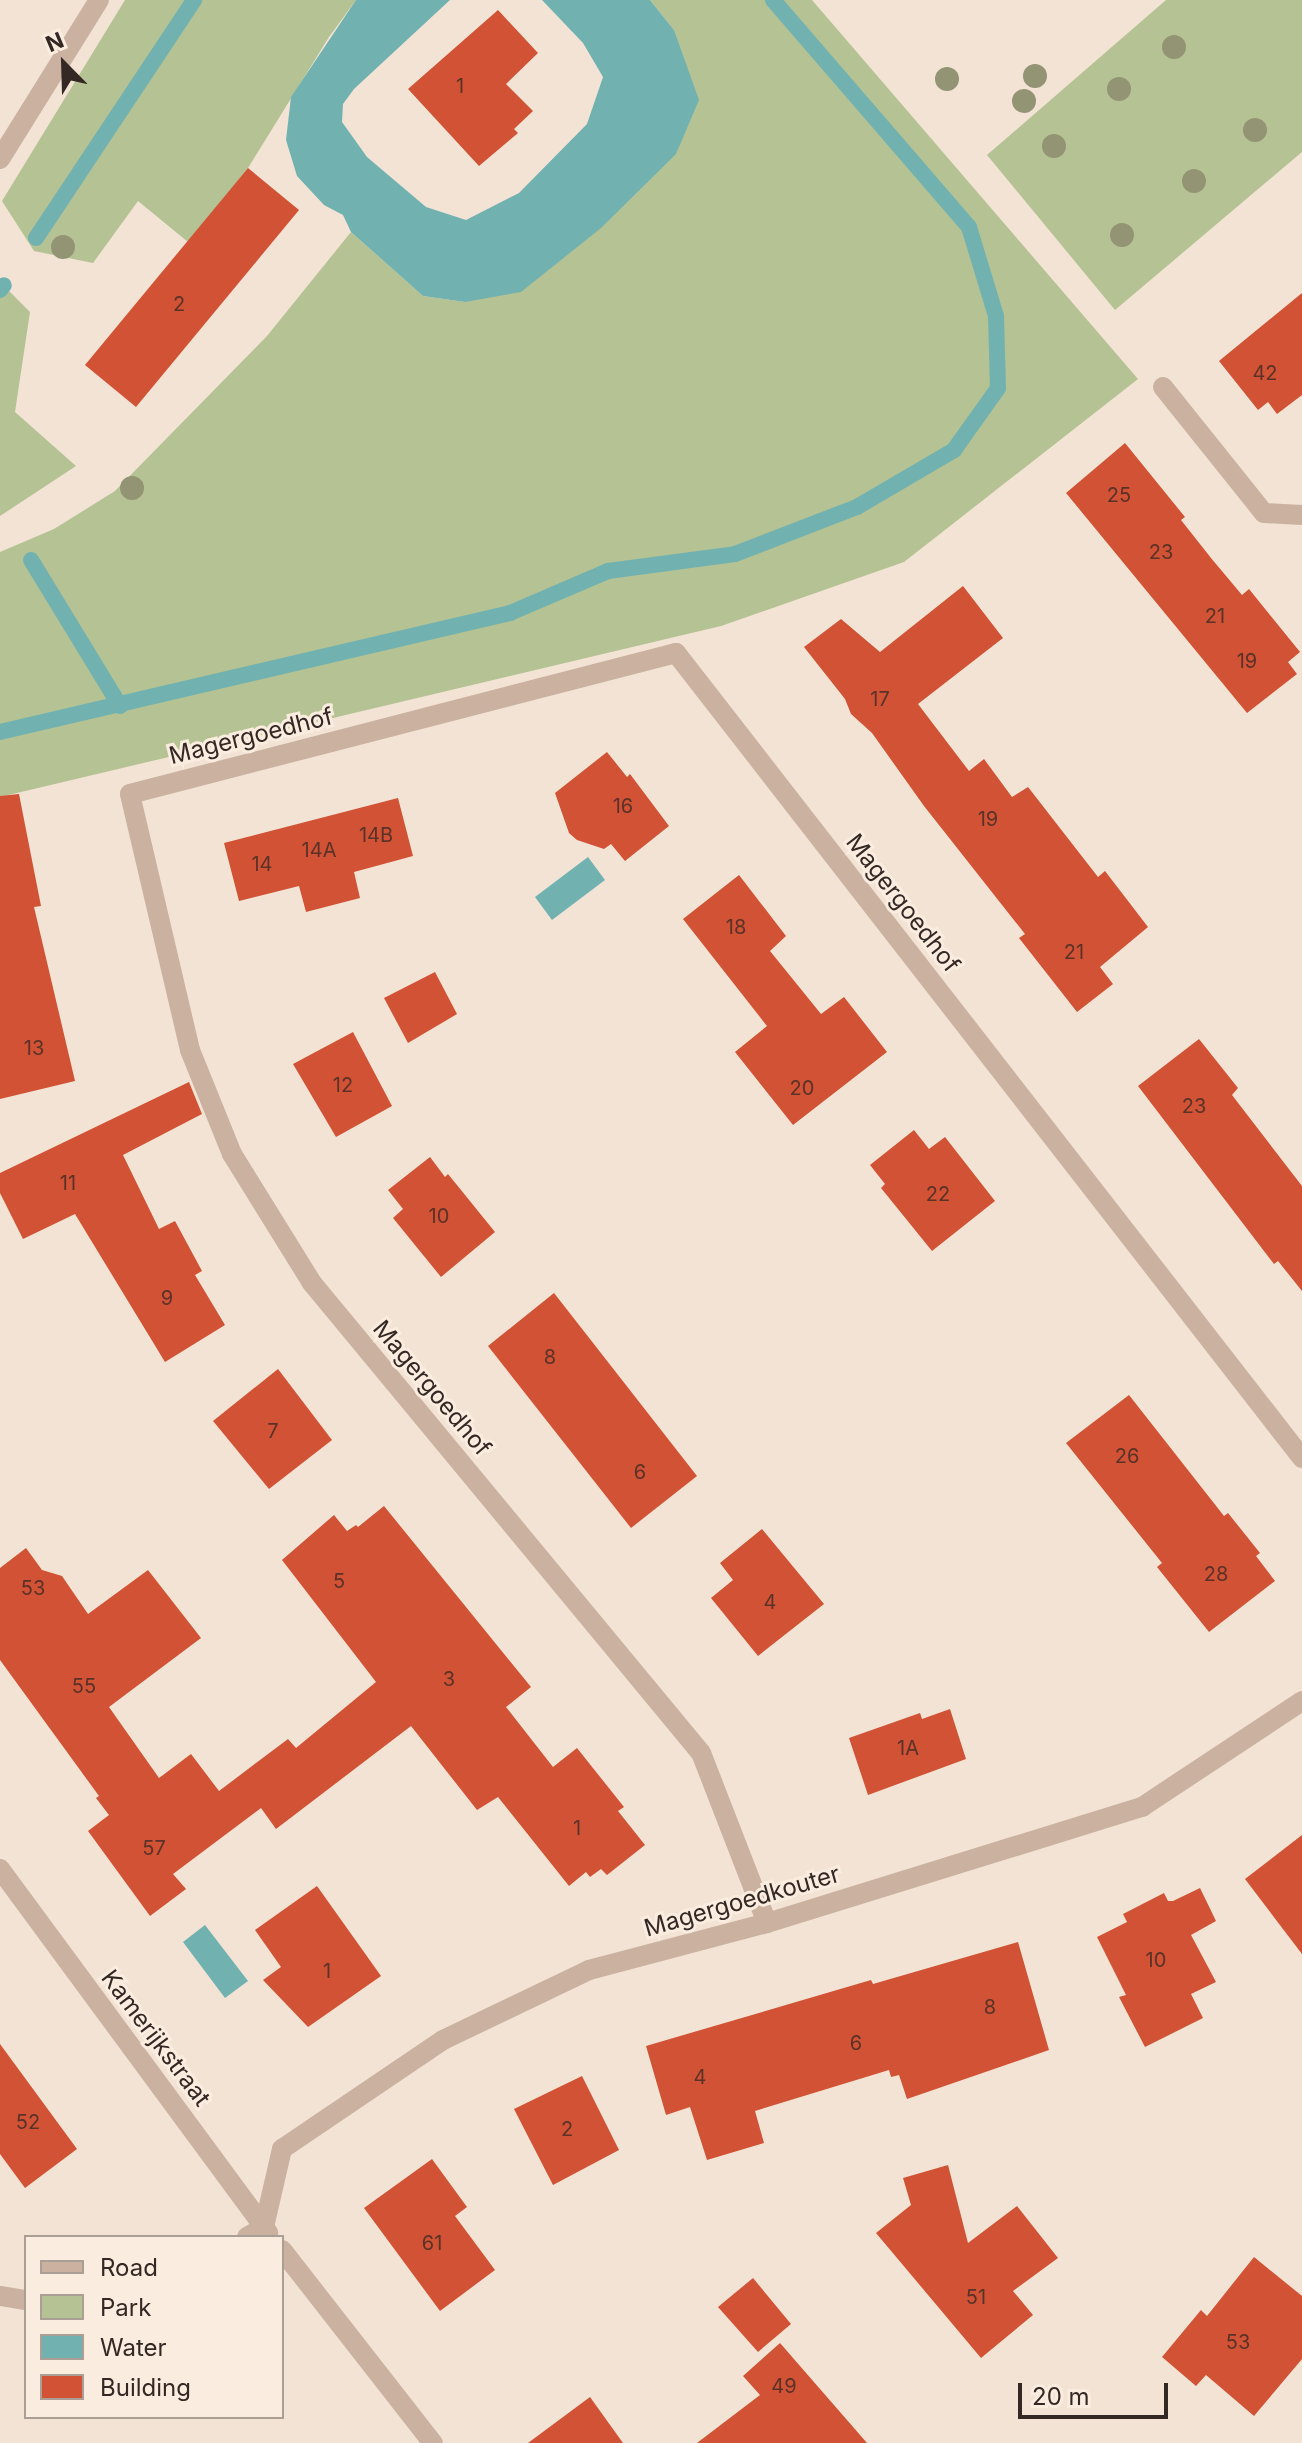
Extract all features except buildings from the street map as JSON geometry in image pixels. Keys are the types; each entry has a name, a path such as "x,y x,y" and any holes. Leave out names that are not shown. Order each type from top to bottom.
{"street":[{"path":"0,159 99,0"},
{"path":"1163,387 1264,513 1302,515"},
{"name":"Magergoedhof","path":"767,1923 701,1753 312,1283 232,1154 190,1050 130,794 676,653 1302,1458"},
{"name":"Magergoedkouter","path":"261,2234 282,2149 443,2040 589,1970 767,1923 1142,1807 1302,1701"},
{"name":"Kamerijkstraat","path":"0,1869 261,2234"},
{"path":"284,2253 433,2443"},
{"path":"0,2296 24,2300"}],"green space":[{"path":"125,0 356,0 329,37 248,168 188,242 138,201 93,263 34,251 2,201"},
{"path":"650,0 812,0 1138,379 904,562 721,626 0,797 0,552 54,529 115,491 267,336 351,232 423,296 465,302 674,30"},
{"path":"1166,0 1302,0 1302,152 1115,310 987,155"},
{"path":"0,282 30,312 15,412 76,466 0,516"}],"water":[{"path":"356,0 450,0 354,89 343,104 342,122 367,157 426,207 466,220 519,193 587,124 603,77 583,43 542,0 650,0 674,30 699,100 676,154 601,228 521,292 465,302 423,296 351,232 343,215 324,205 297,176 286,140 291,97"},
{"path":"588,857 605,880 552,920 535,897"},
{"path":"205,1925 248,1981 225,1998 183,1942"}],"waterway":[{"path":"36,238 194,0"},
{"path":"0,732 510,613 608,571 735,554 857,507 954,450 998,388 996,316 969,227 773,0"},
{"path":"0,290 4,285"},
{"path":"31,560 120,706"}]}
